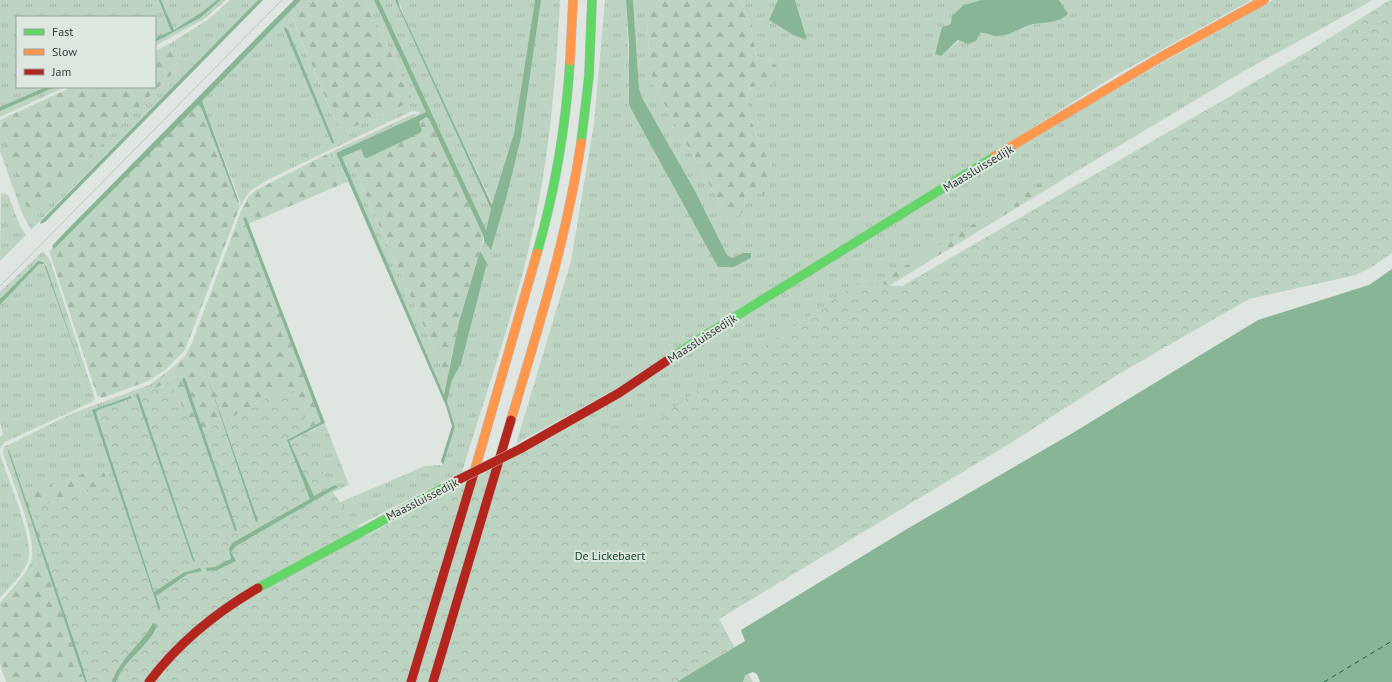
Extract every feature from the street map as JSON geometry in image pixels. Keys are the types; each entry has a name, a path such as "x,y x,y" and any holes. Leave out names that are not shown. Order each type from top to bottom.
{"main road":[{"path":"411,682 501,384 545,225 563,130 569,70 573,0"},
{"path":"433,682 547,300 566,225 584,118 592,0"},
{"name":"Maassluissedijk","path":"149,682 172,653 184,641 220,611 294,568 454,482 520,449 619,393 704,336 951,184 1161,57 1264,0"}],"green space":[{"path":"0,0 217,0 200,16 156,38 156,16 16,16 16,88 44,88 0,107"},
{"path":"221,0 226,0 204,19 156,45 156,41 200,18"},
{"path":"230,0 258,0 31,230 22,213 0,151 0,123 30,214 178,68 169,44 209,19"},
{"path":"301,0 310,0 292,18 340,133 413,101 366,0 374,0 426,112 336,153 348,182 342,184 329,153 413,114 418,115 420,112 412,111 267,180 250,191 240,206 240,201 202,101","holes":["285,26 335,143 333,144 285,31"]},
{"path":"310,0 366,0 413,101 340,133 292,17"},
{"path":"379,0 395,0 491,209 486,230"},
{"path":"398,0 535,0 514,133 493,205 410,31"},
{"path":"541,0 560,0 550,127 541,190 521,280 462,472 336,537 315,513 425,466 443,465 455,427 447,401 452,380 461,364 487,263 480,251 484,241 490,249 506,199 521,138"},
{"path":"605,0 626,0 631,109 650,142 734,267 751,258 739,255 732,258 727,255 695,191 641,96 639,88 633,0 645,0 652,82 717,198 724,214 744,211 745,190 775,171 760,143 752,123 749,113 747,92 754,86 782,81 770,61 756,56 750,21 740,0 778,0 769,20 793,35 807,40 795,0 981,0 964,5 951,24 942,27 935,53 941,56 968,36 974,34 987,33 995,36 1001,36 1032,25 1053,22 1060,19 1068,14 1059,0 1251,0 1116,75 623,385 516,444 571,261 594,124"},
{"path":"645,0 740,0 750,21 756,56 770,61 782,71 782,82 754,86 747,92 749,113 752,123 760,143 775,171 770,185 763,195 745,190 744,211 734,219 724,214 717,198 652,82"},
{"path":"1273,0 1373,0 1244,71 1062,180 1058,173 667,418 542,445 549,438 689,349 1064,119"},
{"name":"De Lickebaert","path":"1392,0 1392,253 1370,268 1356,275 1249,299 1117,375 1009,444 719,619 753,682 84,682 32,509 115,480 95,415 170,381 197,435 280,392 296,391 327,485 366,536 544,441 575,432 658,418 858,283 902,286 1315,47"},
{"path":"169,44 178,68 30,215 3,135 0,120 70,88 156,88 156,50"},
{"path":"53,88 63,88 0,117 0,111"},
{"path":"199,99 240,206 185,350 165,370 148,381 102,398 97,395 49,251"},
{"path":"426,117 429,119 484,237 459,322 449,368 448,381 348,154 361,149 364,157 422,130 419,122"},
{"path":"329,153 342,184 248,224 246,217 243,218 321,422 292,437 200,547 144,392 158,383 175,377 172,368 185,356 192,343 241,211 249,196 256,190"},
{"path":"348,154 448,381 444,396 342,157"},
{"path":"1058,172 1062,180 874,295 858,295"},
{"path":"1,193 7,194 9,197 20,226 26,235 0,261"},
{"path":"43,251 50,260 95,398 92,402 5,442 0,448 0,437 3,434 0,423 0,305 39,264 42,263 46,267 91,397 46,266 44,263 37,262 0,299 0,292"},
{"path":"172,368 175,377 158,383 200,546 42,554 32,570 0,609 0,603 29,567 32,552 28,524 3,453 4,447 73,413 149,385","holes":["136,395 182,520 179,521","132,396 132,398 98,410 96,413 121,486 117,484 93,410"]},
{"path":"325,424 349,485 315,500 338,486 329,489 292,440"},
{"path":"0,454 24,525 28,539 29,552 28,561 23,571 0,598"},
{"path":"93,470 104,473 108,481 150,604 105,682 6,682 0,664 0,609 32,570 42,554 24,496"}],"shaded area":[{"path":"159,0 161,0 174,30 202,12 217,0 221,0 200,18 156,41 156,38 171,31"},
{"path":"258,0 263,0 45,222 40,224 41,221"},
{"path":"294,0 301,0 202,101 239,202 238,203 201,107 198,105 54,249 52,246 65,232"},
{"path":"374,0 379,0 486,230 491,209 395,0 398,0 400,8 492,205 514,133 535,0 541,0 521,138 506,199 491,250 484,241 484,237 429,119 426,117 419,122 422,130 420,133 367,158 364,157 361,149 342,157 444,395 459,322 480,251 487,263 461,364 452,380 447,401 455,427 443,465 441,461 452,426 446,406 336,153 426,112"},
{"path":"626,0 633,0 639,88 641,96 695,191 727,255 732,258 743,253 751,253 751,258 734,267 718,267 631,109 629,102 629,45"},
{"path":"778,0 795,0 807,40 793,35 769,20"},
{"path":"981,0 1059,0 1068,14 1059,20 1030,25 1002,36 980,33 976,41 968,44 958,40 941,56 935,54 942,27 951,24 952,16 964,5"},
{"path":"284,26 288,30 335,144 332,143"},
{"path":"44,88 53,88 0,111 0,107"},
{"path":"246,217 325,423 289,441 314,496 335,485 338,487 236,546 231,552 236,561 217,570 207,571 206,568 215,567 231,559 229,549 232,543 310,499 287,440 321,422 243,218"},
{"path":"38,261 43,262 46,266 91,397 44,264 39,264 0,305 0,299"},
{"path":"1392,269 1392,682 760,682 757,674 753,672 745,675 743,682 677,682 745,641 741,630 912,526 1071,434 1258,320 1369,285"},
{"path":"204,367 258,521 257,522 256,522"},
{"path":"185,378 237,530 235,531 182,379"},
{"path":"138,393 195,562 193,561 136,395"},
{"path":"131,396 132,398 98,410 96,413 154,592 183,573 200,568 202,571 188,574 156,596 160,608 159,611 92,410"},
{"path":"9,450 87,682 85,682 8,451"},
{"path":"153,623 157,626 153,634 130,660 116,682 112,682 121,665 143,639"}],"ferry route":[{"path":"1324,682 1392,641"}],"tram line":[{"path":"0,286 282,0"}],"traffic: fast":[{"path":"581,143 589,76 592,0"},
{"path":"537,253 559,158 566,109 570,61"},
{"path":"668,360 704,336 995,156"},
{"path":"258,588 454,482"}],"traffic: slow":[{"path":"570,61 573,0"},
{"path":"995,156 1161,57 1264,0"},
{"path":"511,420 560,248 581,143"},
{"path":"474,473 537,253"}],"traffic: jam":[{"path":"520,449 619,393 668,360"},
{"path":"433,682 511,420"},
{"path":"454,482 520,449"},
{"path":"411,682 474,473"},
{"path":"149,682 185,641 213,618 258,588"}]}
